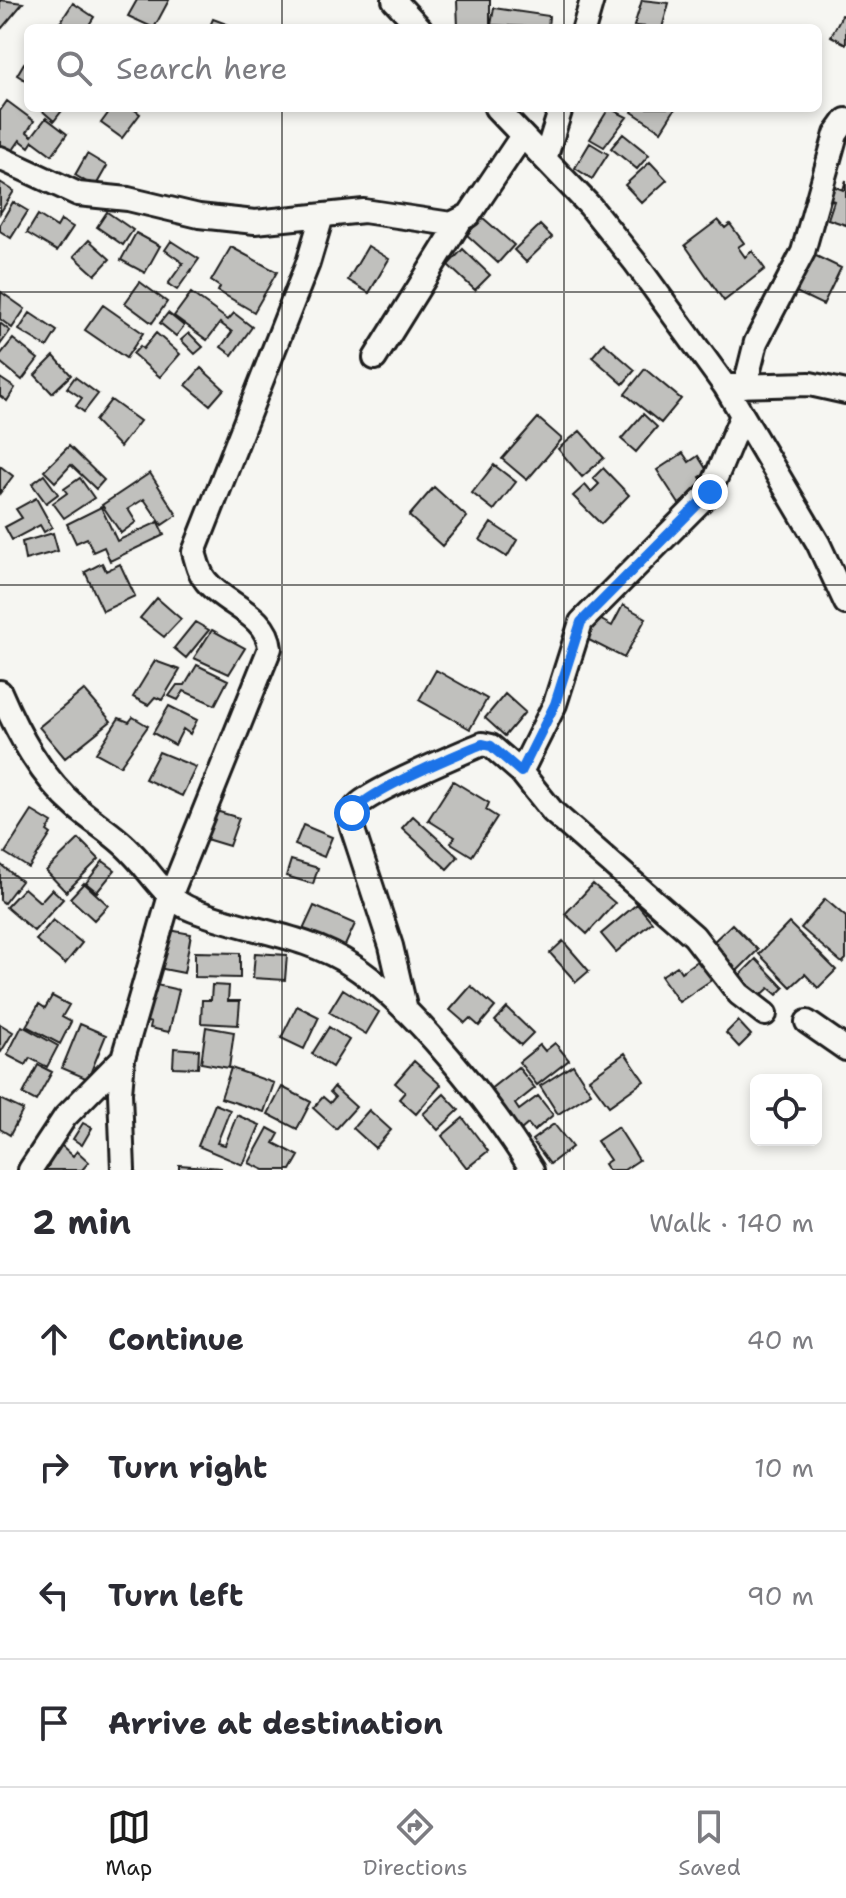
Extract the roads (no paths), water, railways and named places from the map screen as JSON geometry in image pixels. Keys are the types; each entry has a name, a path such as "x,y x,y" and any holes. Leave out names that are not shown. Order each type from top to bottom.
{"street":[{"path":"394,0 416,24"},
{"path":"585,24 592,0"},
{"path":"500,112 635,262 735,386 742,415 837,561 846,603"},
{"path":"545,159 560,112"},
{"path":"735,386 803,252 836,134 846,120"},
{"path":"375,358 459,223 475,207 522,136"},
{"path":"0,158 53,185 96,198 128,199 199,216 255,222 364,211 442,224 459,223"},
{"path":"123,1170 120,1103 123,1058 169,899 270,648 267,634 255,620 207,582 194,552 308,263 322,216"},
{"path":"735,386 810,384 846,392"},
{"path":"521,772 555,704 581,622 710,492 742,415"},
{"path":"0,692 44,774 79,810 130,850 169,899 195,912 325,951 369,977 406,1011 482,1099 532,1170"},
{"path":"406,1011 391,946 351,824 352,813 357,806 382,791 482,744 491,746 521,772 553,812 694,936 739,994 765,1014"},
{"path":"807,1022 846,1049"},
{"path":"30,1170 65,1117 123,1058"}]}
